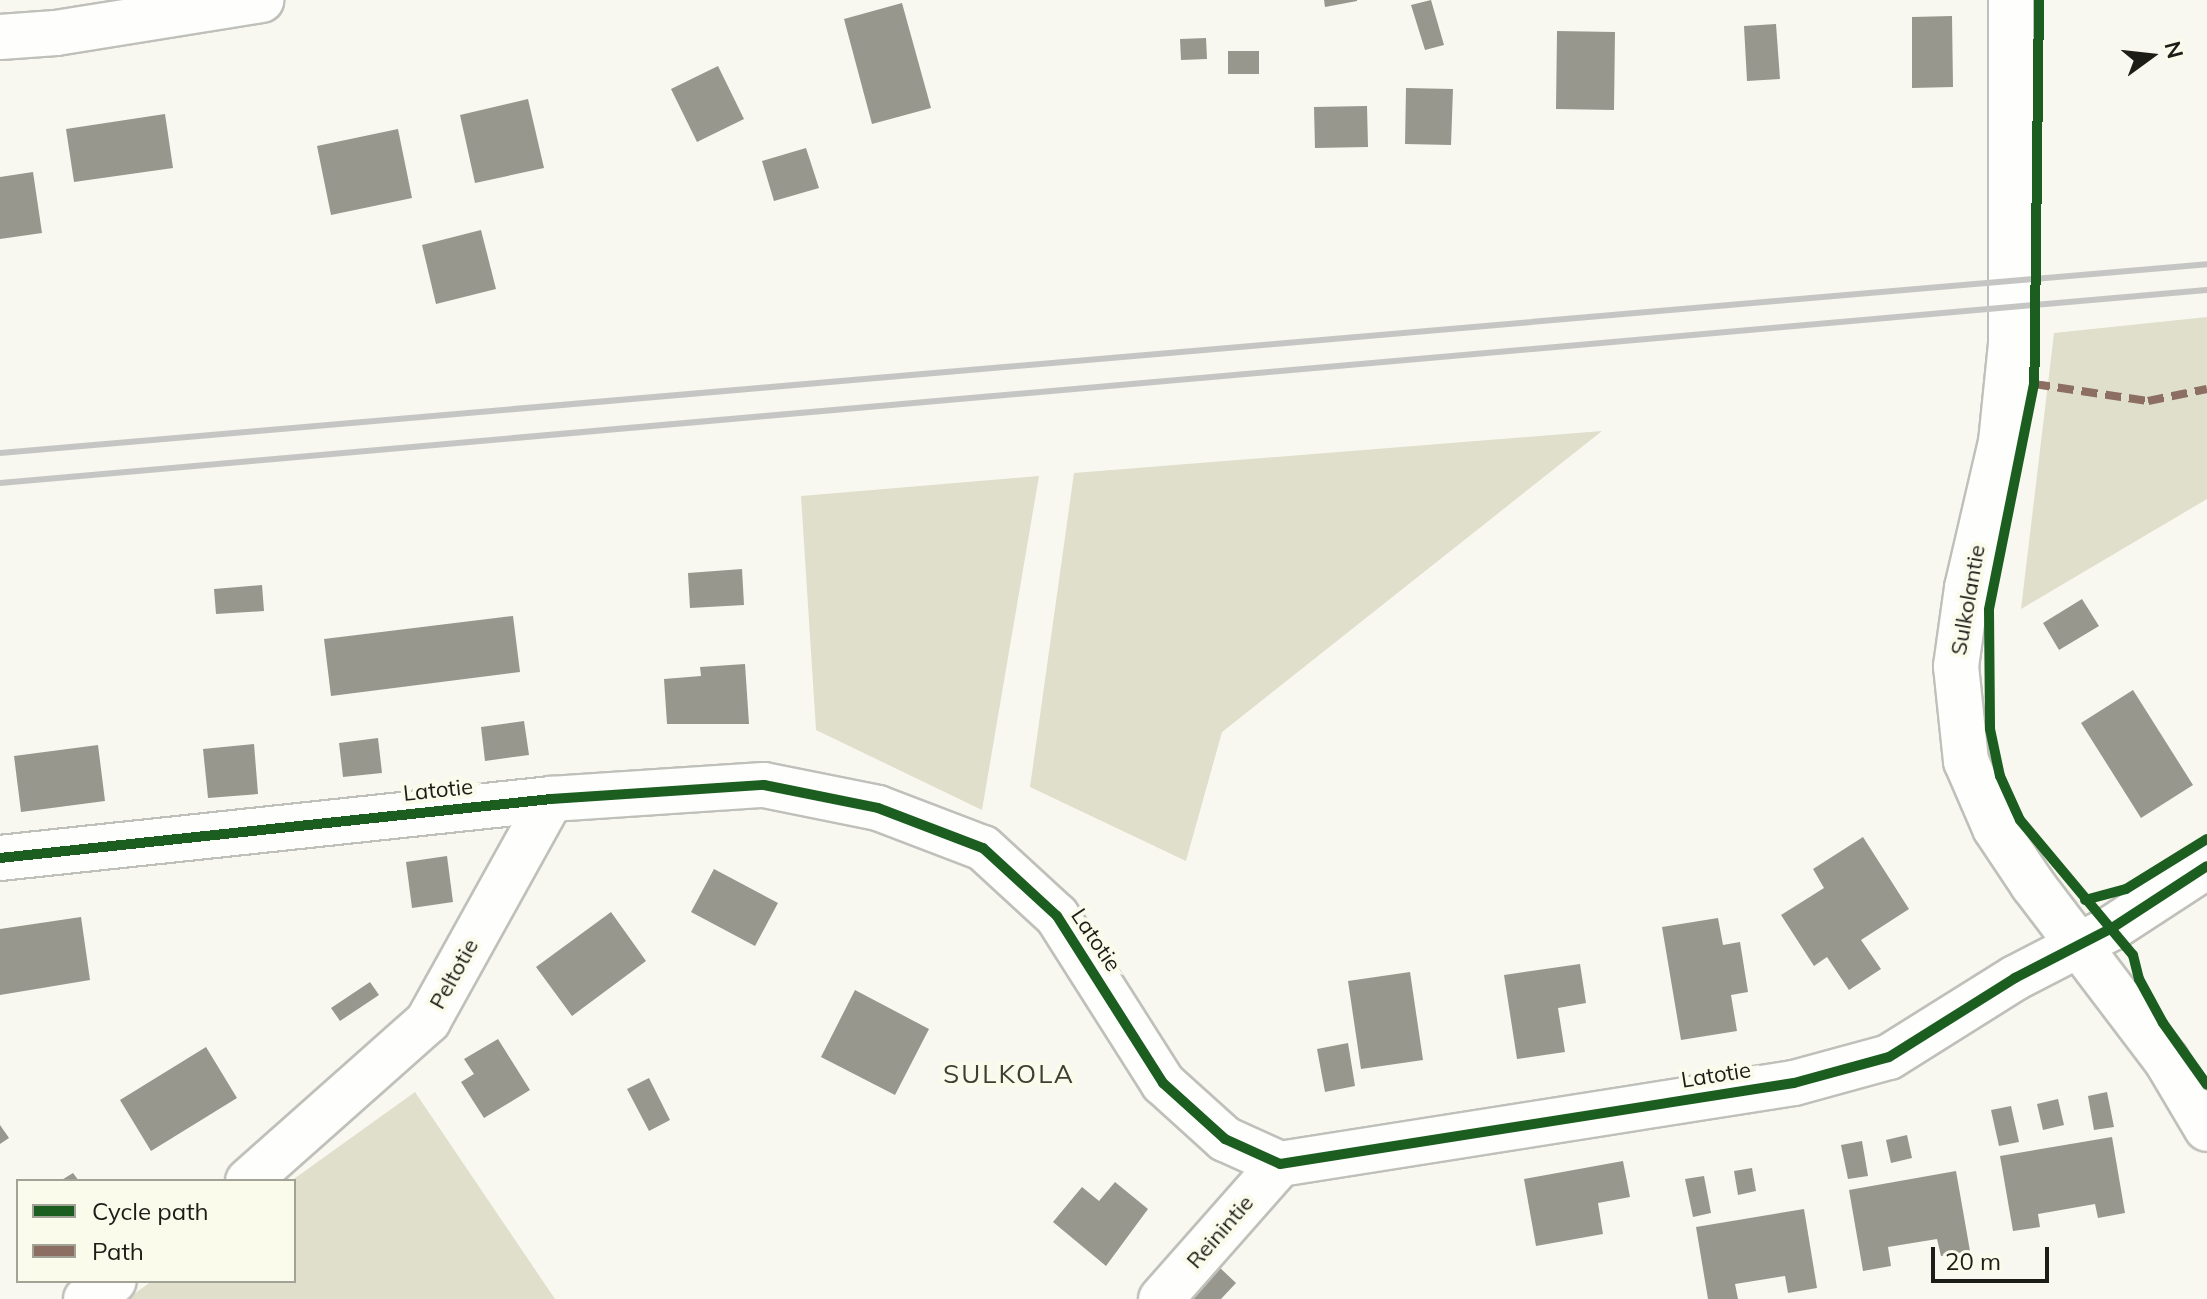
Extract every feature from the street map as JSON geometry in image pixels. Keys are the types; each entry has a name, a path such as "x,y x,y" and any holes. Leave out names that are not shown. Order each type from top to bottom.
{"street":[{"path":"0,37 56,33 261,0"},
{"name":"Sulkolantie","path":"2011,0 2011,344 2001,442 1967,588 1956,666 1966,761 1995,828 2166,1060 2207,1129"},
{"name":"Latotie","path":"0,858 551,799 764,785 878,808 983,848 1057,916 1163,1083 1225,1139 1280,1164 1842,1071 1889,1057 2078,944 2112,928 2207,866"},
{"name":"Peltotie","path":"250,1179 428,1021 551,799"},
{"name":"Reinintie","path":"1161,1299 1280,1164"},
{"path":"86,1299 111,1283"}],"green space":[{"path":"2207,317 2207,499 2021,609 2054,333"},
{"path":"1602,431 1222,732 1186,861 1030,787 1074,473"},
{"path":"1039,476 982,810 816,730 801,496"},
{"path":"415,1092 555,1299 127,1299 149,1283 296,1283 294,1179"}],"building":[{"path":"1324,0 1357,0 1357,1 1325,7"},
{"path":"1431,0 1444,45 1425,50 1411,5"},
{"path":"902,3 931,108 872,124 844,19"},
{"path":"1952,16 1953,87 1912,88 1912,17"},
{"path":"1776,24 1780,79 1747,81 1744,26"},
{"path":"1557,31 1615,32 1614,110 1556,109"},
{"path":"1206,38 1207,59 1181,60 1180,39"},
{"path":"1228,51 1259,51 1259,74 1228,74"},
{"path":"718,66 744,119 697,142 671,89"},
{"path":"1406,88 1453,89 1451,145 1405,144"},
{"path":"528,99 544,168 475,183 460,115"},
{"path":"1367,106 1368,147 1315,148 1314,107"},
{"path":"165,114 173,168 74,182 66,129"},
{"path":"398,129 412,198 331,215 317,146"},
{"path":"806,148 819,188 774,201 762,161"},
{"path":"33,172 42,233 0,239 0,177"},
{"path":"481,230 496,289 436,304 422,245"},
{"path":"742,569 744,605 690,608 688,573"},
{"path":"262,585 264,611 216,614 214,589"},
{"path":"2082,599 2099,626 2059,650 2043,623"},
{"path":"513,616 520,672 331,696 324,639"},
{"path":"745,664 749,724 667,724 664,679 701,676 700,667"},
{"path":"2133,690 2193,785 2141,818 2081,723"},
{"path":"524,721 529,755 485,761 481,727"},
{"path":"378,738 382,773 343,777 339,743"},
{"path":"254,744 258,794 208,798 203,749"},
{"path":"98,745 105,801 21,812 14,756"},
{"path":"1863,837 1909,909 1861,940 1881,969 1849,990 1827,957 1814,966 1781,915 1824,888 1813,869"},
{"path":"447,856 453,902 412,908 406,862"},
{"path":"714,869 778,903 755,946 691,912"},
{"path":"611,912 646,961 572,1016 536,967"},
{"path":"81,917 90,980 0,995 0,929"},
{"path":"1718,918 1723,945 1740,942 1748,992 1731,995 1737,1031 1681,1040 1662,927"},
{"path":"1580,964 1586,1003 1558,1008 1565,1052 1517,1059 1504,975"},
{"path":"1410,972 1423,1060 1361,1069 1348,981"},
{"path":"370,982 379,995 340,1021 331,1008"},
{"path":"855,990 929,1029 895,1095 821,1057"},
{"path":"498,1039 530,1090 484,1118 461,1082 474,1074 464,1059"},
{"path":"1348,1043 1355,1086 1325,1092 1317,1049"},
{"path":"206,1047 237,1098 151,1151 120,1100"},
{"path":"649,1078 670,1120 649,1131 627,1089"},
{"path":"2107,1092 2114,1127 2094,1130 2088,1096"},
{"path":"2058,1099 2064,1125 2043,1130 2037,1104"},
{"path":"2011,1106 2019,1142 1999,1146 1991,1110"},
{"path":"0,1125 9,1138 0,1144"},
{"path":"1907,1135 1912,1158 1891,1163 1886,1140"},
{"path":"2112,1137 2125,1213 2098,1218 2095,1204 2038,1214 2040,1227 2013,1231 2000,1156"},
{"path":"1862,1141 1868,1176 1848,1179 1841,1145"},
{"path":"1623,1161 1630,1197 1598,1203 1603,1234 1536,1246 1524,1179"},
{"path":"1752,1168 1756,1191 1738,1195 1734,1171"},
{"path":"1956,1171 1970,1251 1941,1256 1937,1239 1888,1247 1891,1266 1863,1271 1849,1190"},
{"path":"73,1173 78,1179 63,1179"},
{"path":"1704,1176 1711,1213 1693,1217 1685,1179"},
{"path":"1115,1182 1148,1209 1106,1266 1053,1222 1082,1187 1099,1201"},
{"path":"1804,1209 1817,1288 1788,1293 1785,1276 1735,1284 1738,1299 1708,1299 1696,1227"},
{"path":"1217,1265 1236,1283 1221,1299 1185,1299"}],"railway":[{"path":"0,453 2207,264"},
{"path":"0,483 2207,290"}],"marked path":[{"path":"2034,384 2148,401 2207,389"}],"cycle path":[{"path":"2039,0 2034,384 1989,610 1990,729 2000,776 2020,820 2133,955 2139,979 2163,1023 2207,1085"},
{"path":"0,858 551,799 764,785 878,808 983,848 1057,916 1163,1083 1225,1139 1280,1164 1794,1083 1889,1057 2015,978 2112,928 2207,866"},
{"path":"2085,900 2126,889 2207,839"}],"district":[{"name":"SULKOLA","path":"1009,1074"}]}
